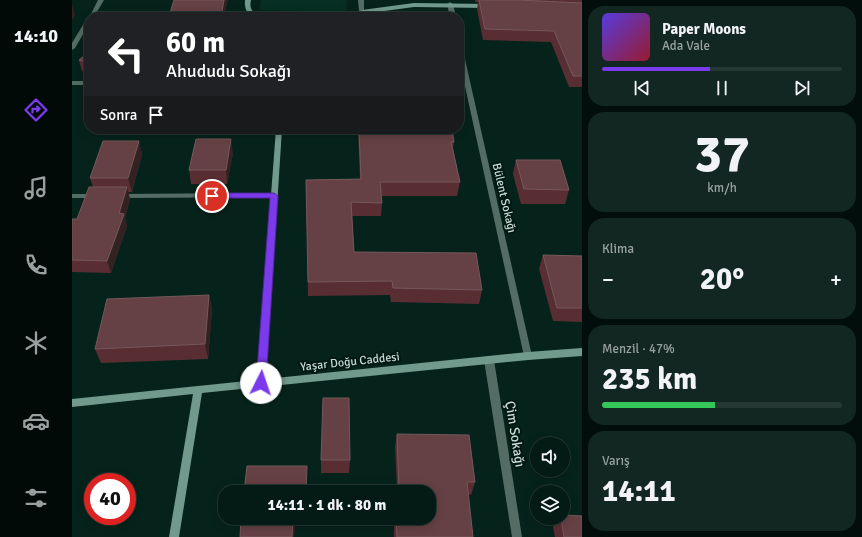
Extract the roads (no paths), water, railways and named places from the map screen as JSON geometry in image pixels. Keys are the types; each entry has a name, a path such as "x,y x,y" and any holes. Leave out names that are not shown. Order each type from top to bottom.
{"street":[{"path":"94,12 101,0"},
{"path":"248,0 247,7 249,12"},
{"path":"361,0 362,12 414,5 450,4 496,6"},
{"path":"450,4 452,12"},
{"path":"72,48 84,28"},
{"name":"Bülent Sokağı","path":"464,68 528,356"},
{"path":"72,83 84,83"},
{"path":"261,383 280,134"},
{"path":"72,196 274,196"},
{"name":"Yaşar Doğu Caddesi","path":"72,403 528,356 582,352"},
{"name":"Çim Sokağı","path":"488,360 517,537"},
{"path":"174,537 198,391"}]}
